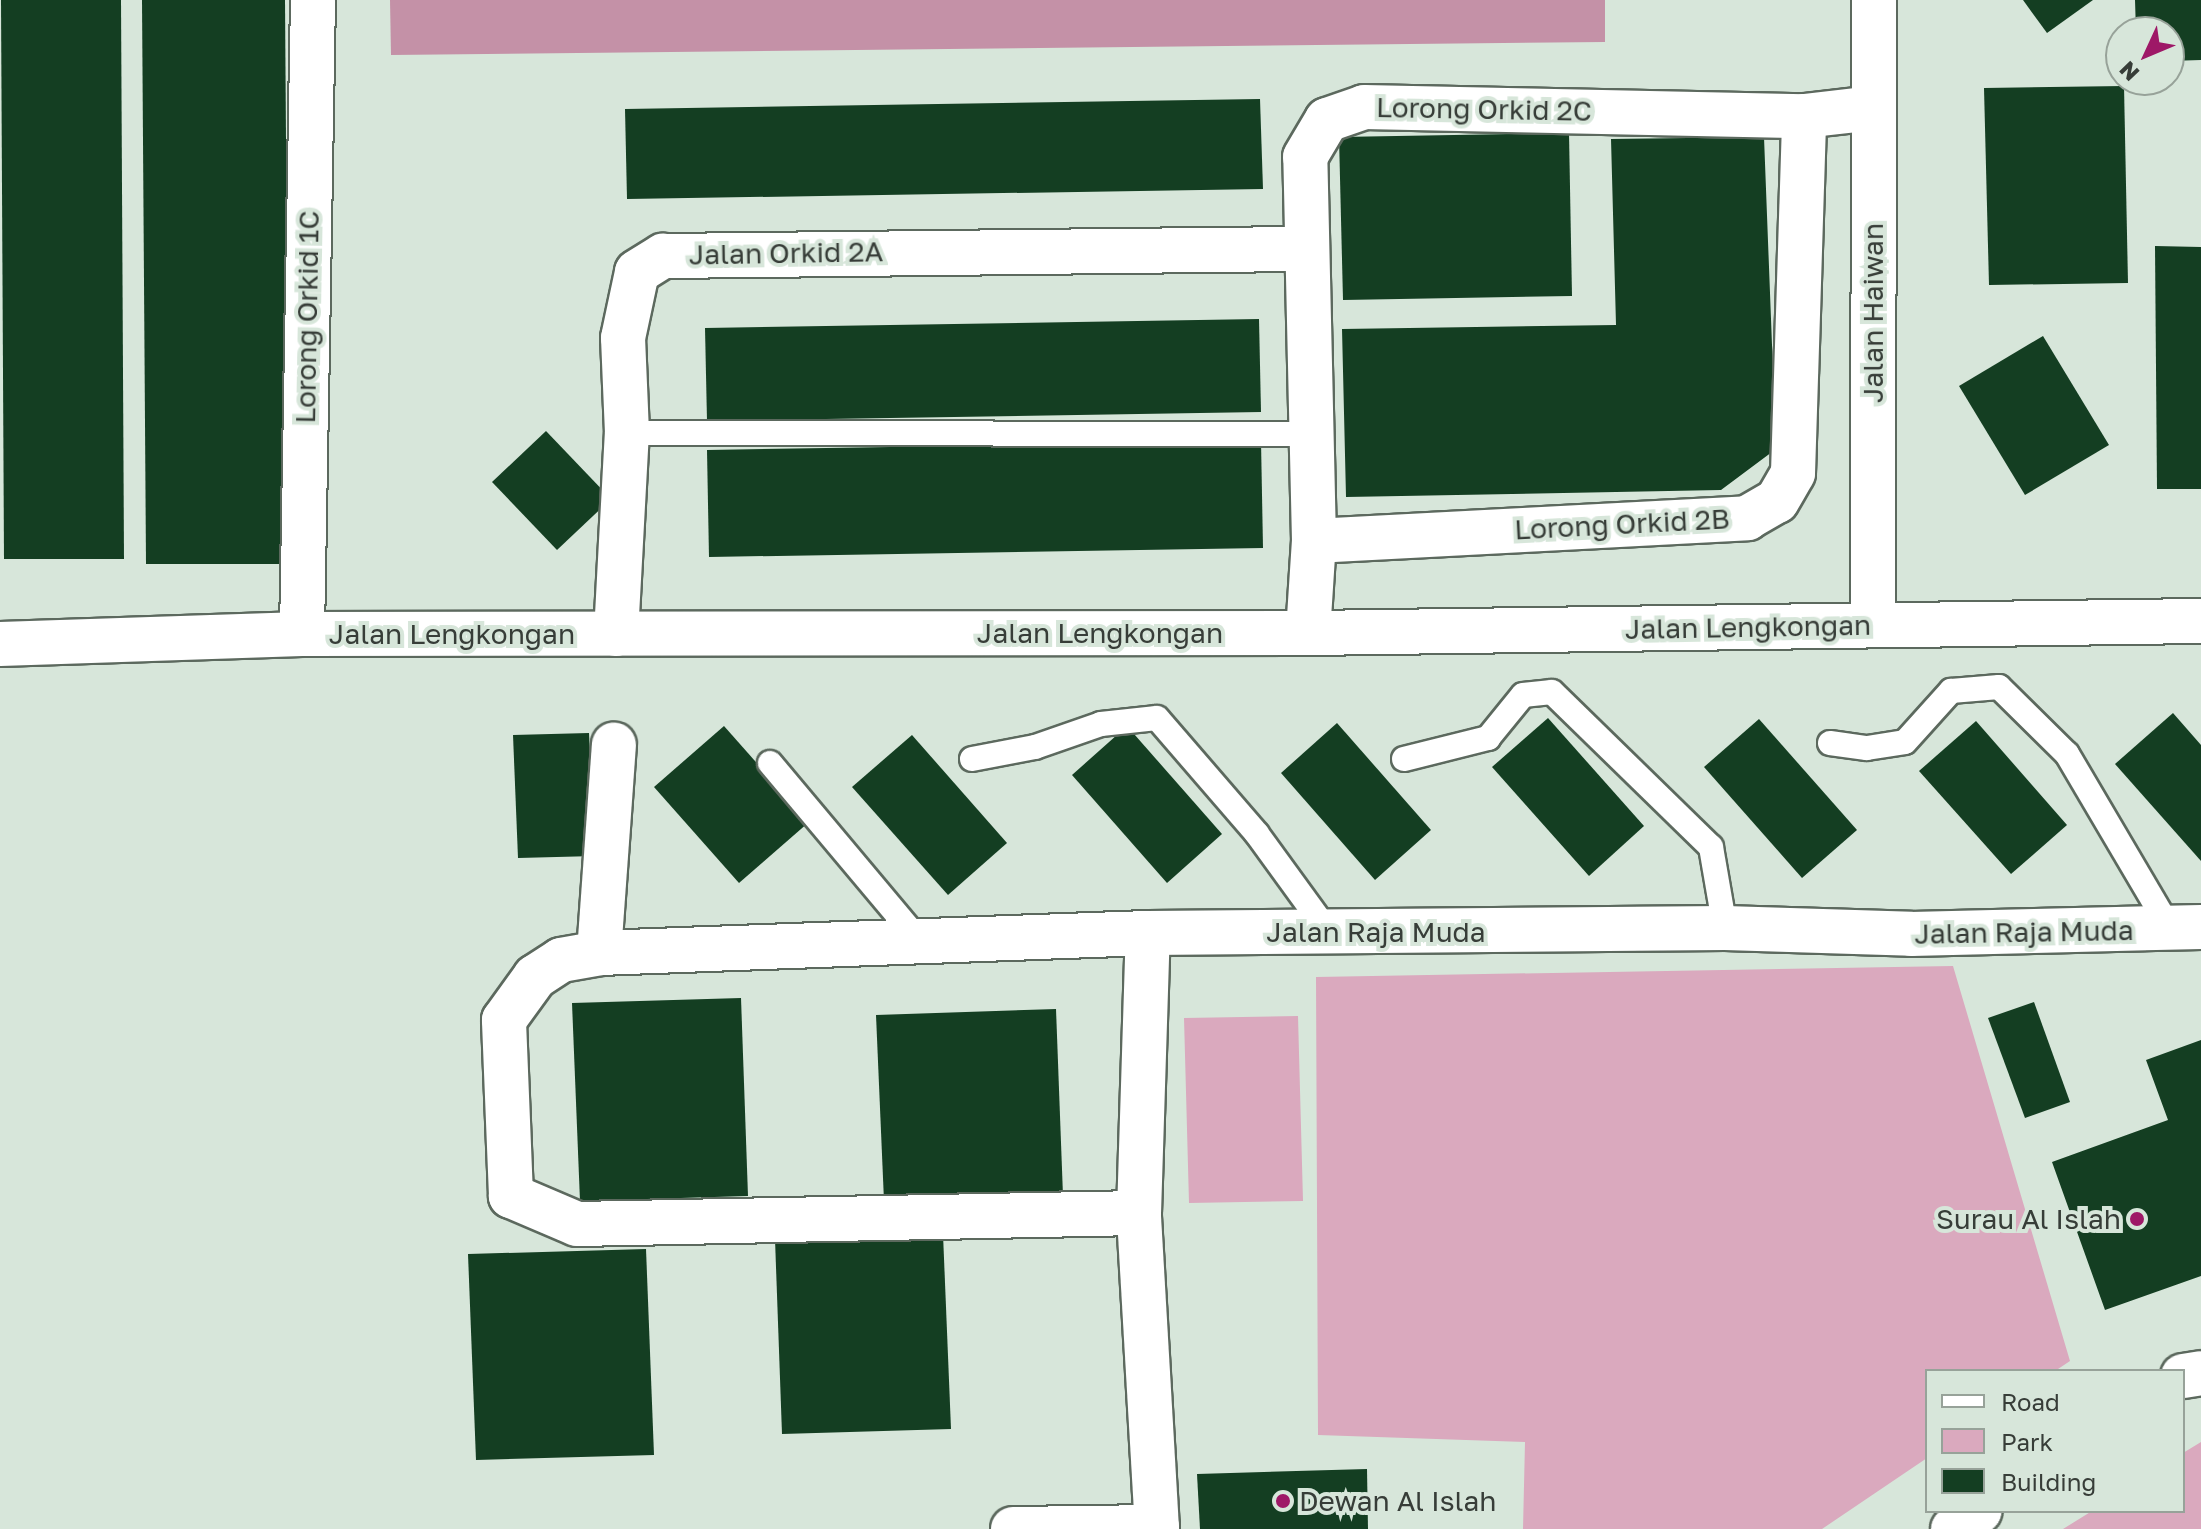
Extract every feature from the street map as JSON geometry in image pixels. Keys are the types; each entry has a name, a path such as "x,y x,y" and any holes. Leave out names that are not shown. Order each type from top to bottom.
{"street":[{"name":"Lorong Orkid 1C","path":"302,634 313,0"},
{"name":"Jalan Haiwan","path":"1873,625 1874,0"},
{"name":"Lorong Orkid 2C","path":"1308,633 1314,541 1303,249 1305,157 1327,120 1364,107 1804,116 1874,108"},
{"name":"Lorong Orkid 2B","path":"1314,541 1747,518 1777,501 1793,473 1804,116"},
{"name":"Jalan Orkid 2A","path":"616,634 627,433 623,338 637,272 663,256 1303,249"},
{"name":"Jalan Lengkongan","path":"0,644 302,634 1308,633 2201,621"},
{"path":"599,953 614,745"},
{"name":"Jalan Raja Muda","path":"1139,1213 577,1224 511,1196 504,1020 535,977 561,960 599,953 917,938 1148,933 1725,928 1911,934 2186,928"},
{"path":"1013,1529 1157,1528 1139,1213 1148,933"},
{"path":"1953,1529 1977,1513"}],"lane":[{"path":"627,433 1310,434"},
{"path":"1830,743 1867,748 1905,742 1951,691 1999,687 2067,754 2186,928"},
{"path":"1404,759 1488,738 1523,695 1552,692 1711,847 1725,928"},
{"path":"972,759 1035,747 1101,724 1157,718 1257,834 1329,933"},
{"path":"770,763 917,938"}],"green space":[{"path":"1953,966 2070,1361 2058,1369 1925,1369 1925,1459 1822,1529 1523,1529 1525,1442 1318,1435 1316,977"},
{"path":"1298,1016 1303,1201 1189,1203 1184,1018"},
{"path":"2201,1442 2201,1529 2063,1529 2089,1513 2185,1513 2185,1452"}],"shaded area":[{"path":"390,0 1605,0 1605,42 391,55"}],"building":[{"path":"1,0 121,0 124,559 4,559"},
{"path":"142,0 285,0 289,564 146,564"},
{"path":"2023,0 2093,0 2047,33"},
{"path":"2135,0 2201,0 2201,60 2185,60 2185,16 2136,16"},
{"path":"2105,86 2105,96 2124,96 2128,283 1989,285 1984,88"},
{"path":"1260,99 1263,189 627,199 625,109"},
{"path":"1569,133 1572,296 1343,300 1339,137"},
{"path":"1764,137 1776,449 1721,490 1346,497 1342,329 1616,325 1611,139"},
{"path":"2155,246 2201,247 2201,489 2157,489"},
{"path":"1259,319 1261,412 707,421 705,328"},
{"path":"2043,336 2109,445 2025,495 1959,386"},
{"path":"546,431 611,499 557,550 492,482"},
{"path":"1261,441 1263,548 709,557 707,450"},
{"path":"2173,713 2201,745 2201,861 2115,764"},
{"path":"1548,718 1644,826 1589,876 1492,767"},
{"path":"1759,719 1857,830 1802,878 1704,767"},
{"path":"1976,721 2067,825 2011,874 1919,771"},
{"path":"1337,723 1431,830 1375,880 1281,773"},
{"path":"724,726 809,822 739,883 654,787"},
{"path":"1127,726 1222,834 1167,883 1072,775"},
{"path":"589,733 595,856 518,858 513,735"},
{"path":"912,735 1007,843 948,895 852,787"},
{"path":"741,998 748,1196 580,1201 572,1003"},
{"path":"2034,1002 2070,1102 2025,1118 1988,1018"},
{"path":"1056,1009 1063,1196 884,1201 876,1015"},
{"name":"Surau Al Islah","path":"2201,1040 2201,1276 2105,1310 2052,1162 2168,1120 2146,1060"},
{"path":"943,1234 951,1429 782,1434 775,1239"},
{"path":"646,1249 654,1455 476,1460 468,1254"},
{"name":"Dewan Al Islah","path":"1367,1469 1368,1529 1200,1529 1197,1474"}],"place":[{"name":"Surau Al Islah","path":"2137,1219"},
{"name":"Dewan Al Islah","path":"1283,1501"}]}
